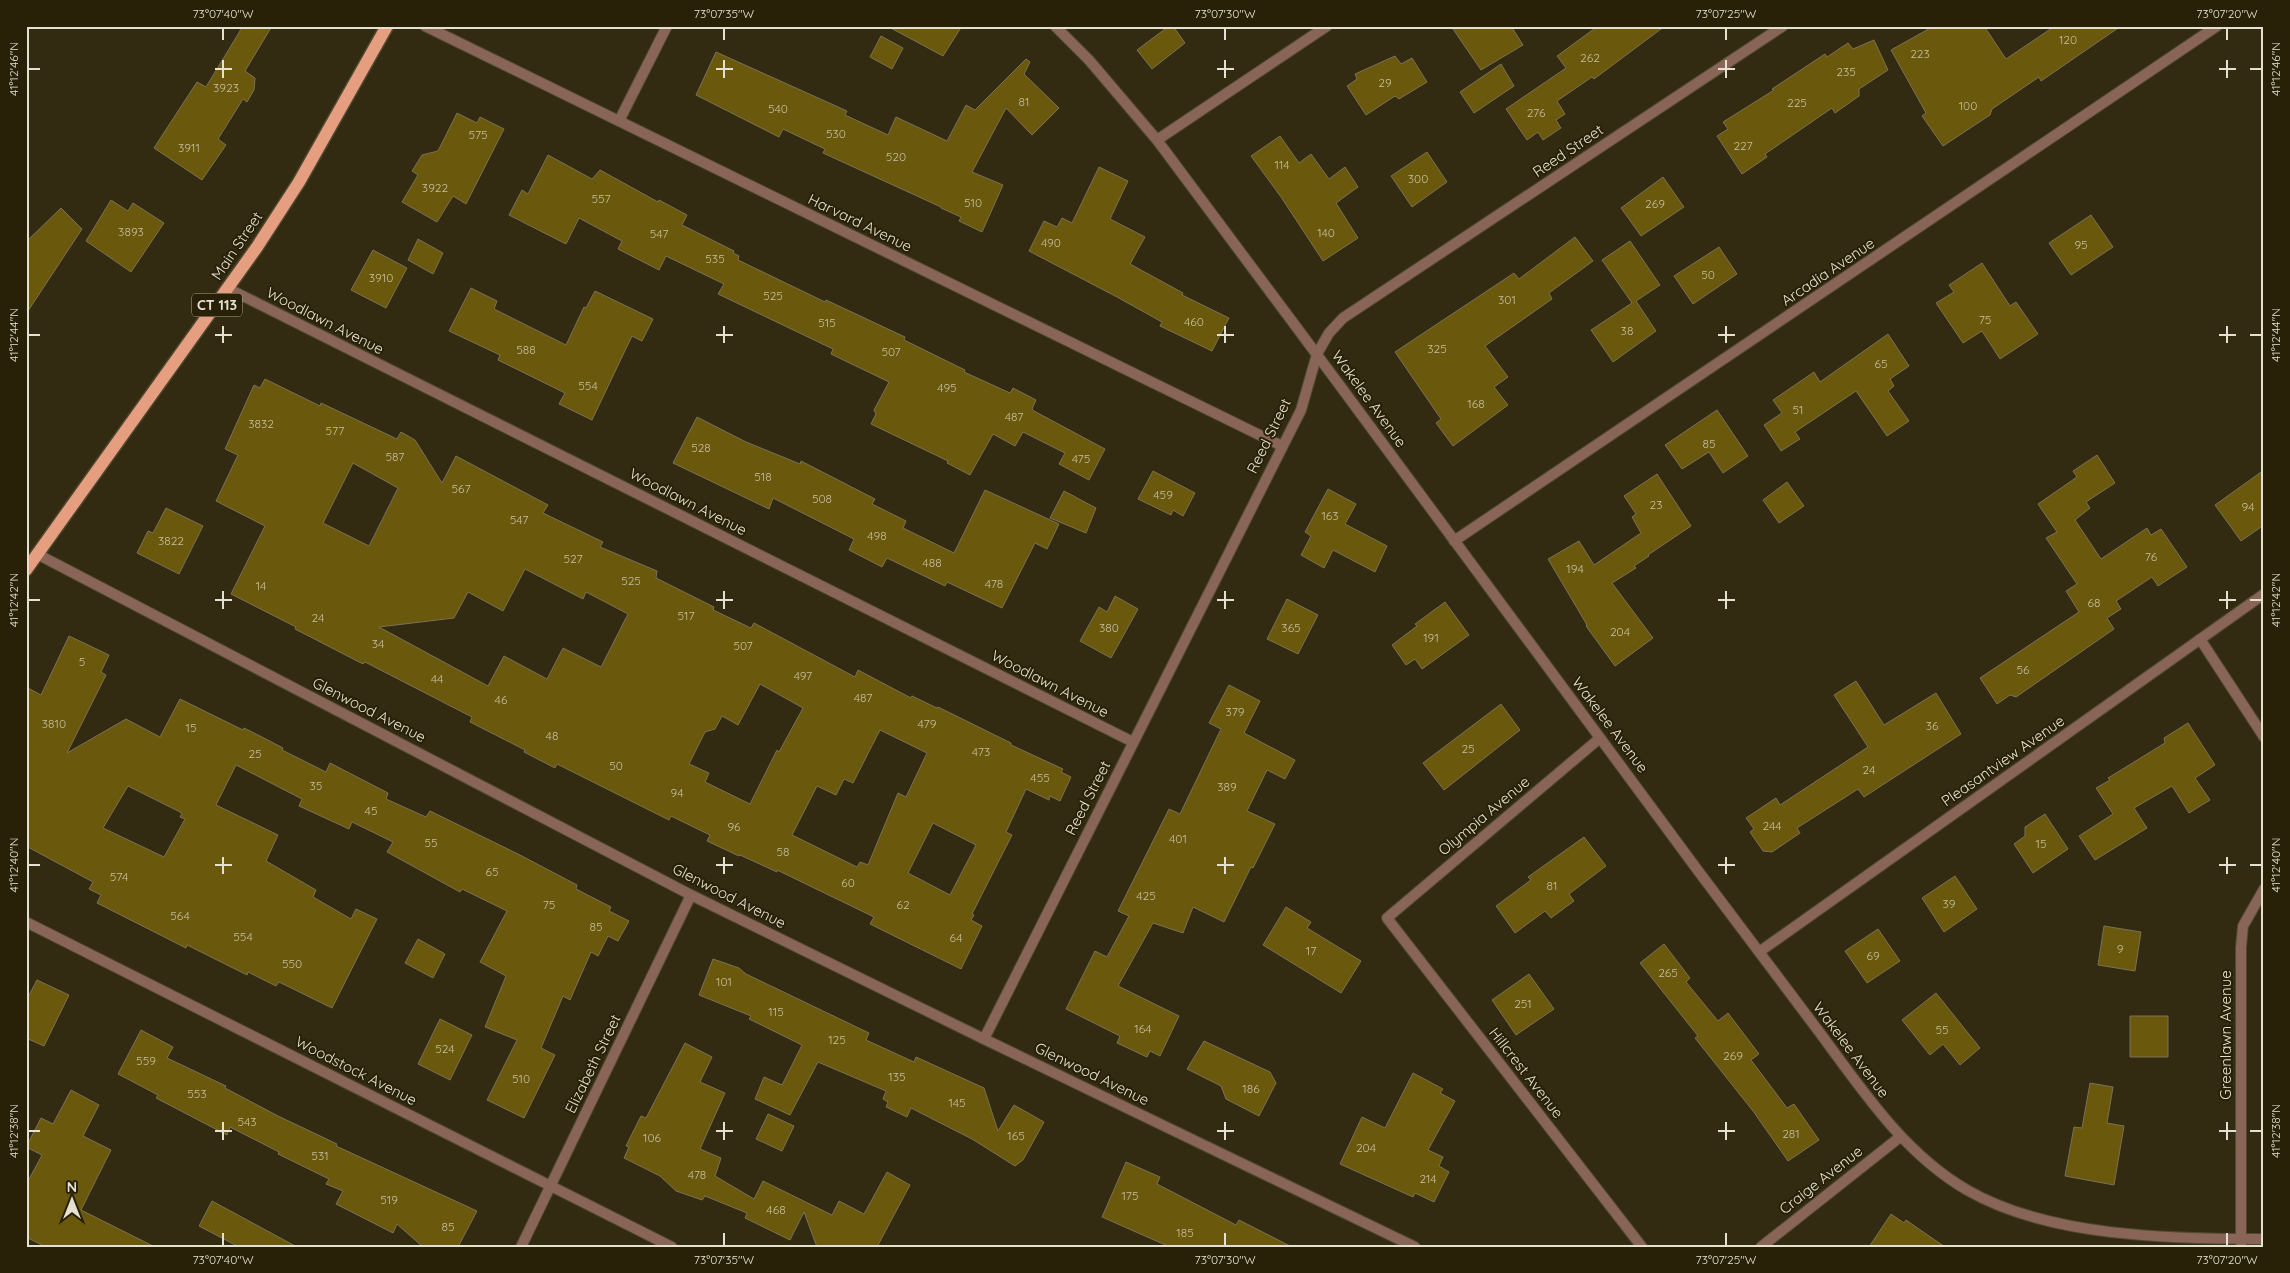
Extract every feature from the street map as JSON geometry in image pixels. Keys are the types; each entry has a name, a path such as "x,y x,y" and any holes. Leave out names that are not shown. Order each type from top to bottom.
{"main road":[{"name":"Main Street","path":"26,570 229,289 299,182 387,26"}],"street":[{"name":"Harvard Avenue","path":"424,26 1282,446"},
{"path":"619,121 667,26"},
{"name":"Wakelee Avenue","path":"1054,26 1089,60 1157,140 1759,952 1900,1137 1943,1173 1968,1190 2023,1213 2086,1228 2160,1237 2241,1243 2264,1238"},
{"path":"1157,140 1327,26"},
{"name":"Reed Street","path":"984,1039 1301,410 1317,354 1329,333 1343,318 1783,26"},
{"name":"Arcadia Avenue","path":"1454,541 2218,26"},
{"name":"Woodlawn Avenue","path":"229,289 1133,742"},
{"name":"Glenwood Avenue","path":"37,554 692,895 984,1039 1416,1247"},
{"name":"Pleasantview Avenue","path":"1759,952 2264,594"},
{"path":"2200,640 2264,737"},
{"name":"Olympia Avenue","path":"1387,918 1600,738"},
{"name":"Greenlawn Avenue","path":"2241,1243 2241,947 2243,926 2264,889"},
{"name":"Elizabeth Street","path":"521,1247 692,895"},
{"name":"Hillcrest Avenue","path":"1387,918 1642,1247"},
{"name":"Woodstock Avenue","path":"26,922 672,1247"},
{"name":"Craige Avenue","path":"1761,1247 1900,1137"}],"building":[{"path":"243,26 272,26 245,71 255,78 254,90 247,102 243,99 218,139 226,145 202,180 154,148 197,82 206,87"},
{"path":"887,26 962,26 943,56"},
{"path":"1169,26 1173,26 1185,43 1152,69 1137,50"},
{"path":"1451,26 1511,26 1523,45 1481,70"},
{"path":"1598,26 1665,26 1594,79 1592,77 1557,101 1565,114 1556,120 1561,128 1543,140 1538,132 1527,140 1506,109 1566,68 1557,56"},
{"path":"1934,26 1984,26 2006,59 2055,26 2121,26 2041,81 2039,77 1992,109 1990,115 1943,146 1922,116 1926,113 1891,50"},
{"path":"881,36 903,48 892,69 870,57"},
{"path":"1874,40 1888,70 1859,89 1859,96 1835,113 1832,108 1765,154 1767,157 1742,174 1717,136 1728,129 1723,122 1774,90 1772,89 1825,54 1827,57 1848,43 1853,49"},
{"path":"716,52 847,111 845,115 888,135 896,117 947,141 966,105 975,110 1026,59 1030,62 1024,74 1059,108 1032,135 1006,108 972,172 1003,185 982,232 959,221 961,217 941,207 823,153 825,149 783,129 779,137 696,95"},
{"path":"1395,56 1401,64 1412,58 1427,82 1399,99 1395,96 1366,115 1347,86 1357,79 1355,74"},
{"path":"1501,64 1514,86 1474,113 1460,92"},
{"path":"457,113 477,123 480,117 504,129 466,204 453,196 437,222 402,202 418,175 412,171 422,155 438,151"},
{"path":"1280,136 1299,163 1311,154 1329,179 1345,167 1358,187 1336,203 1358,238 1323,261 1281,197 1251,156"},
{"path":"1427,152 1447,182 1412,207 1391,176"},
{"path":"548,155 592,179 600,170 658,202 659,200 687,215 682,225 734,251 733,253 739,256 738,260 825,302 826,300 905,337 904,340 965,370 964,372 1010,393 1013,388 1036,400 1032,409 1034,411 1105,449 1089,480 1059,464 1065,453 1023,432 1015,446 993,434 970,475 947,463 948,461 871,424 876,414 874,410 889,382 831,354 833,349 718,294 724,284 666,256 659,270 618,249 622,241 579,218 566,244 509,215 522,190 528,194"},
{"path":"1099,167 1128,181 1110,219 1145,237 1130,264 1183,293 1182,295 1229,318 1212,351 1160,326 1162,322 1029,251 1044,221 1057,227 1062,218 1072,223"},
{"path":"1663,177 1684,207 1641,236 1621,208"},
{"path":"111,200 128,211 133,203 164,223 131,272 86,241"},
{"path":"61,208 82,229 26,314 26,242"},
{"path":"2091,215 2113,247 2071,275 2049,243"},
{"path":"1575,237 1593,261 1549,293 1552,299 1485,346 1508,377 1494,387 1508,405 1453,446 1436,423 1441,419 1395,352 1514,273 1519,279"},
{"path":"418,239 443,253 433,274 408,260"},
{"path":"1630,241 1660,285 1636,301 1656,331 1613,362 1591,330 1632,303 1602,260"},
{"path":"1719,247 1737,274 1693,304 1674,276"},
{"path":"373,250 407,268 386,308 351,290"},
{"path":"1982,263 2010,306 2016,302 2038,334 2000,359 1982,331 1963,343 1936,303 1954,292 1949,285"},
{"path":"471,288 497,301 494,309 566,345 584,307 586,308 595,291 653,319 642,341 632,336 592,420 559,404 565,393 498,360 500,355 449,331"},
{"path":"1888,334 1909,366 1890,379 1894,386 1888,391 1909,421 1887,436 1856,391 1795,432 1800,439 1781,451 1764,425 1782,413 1773,400 1814,372 1820,382"},
{"path":"265,379 320,406 321,403 397,439 401,432 415,440 442,483 456,456 548,505 543,513 603,542 600,547 657,571 656,578 714,607 713,610 751,628 754,623 855,677 858,670 911,698 912,696 938,707 1011,743 1011,745 1063,769 1061,772 1071,777 1060,801 1050,796 1049,800 1026,789 1006,832 1012,835 972,914 974,915 971,920 982,926 961,969 870,924 874,917 777,870 777,872 707,841 710,835 671,816 669,820 557,764 555,768 524,752 525,750 470,722 472,717 365,662 363,664 231,594 265,526 216,501 238,455 225,449 254,385 260,388","holes":["353,463 398,488 369,546 323,523","525,569 583,599 586,592 628,614 601,667 563,648 547,679 504,656 488,686 379,627 454,618 468,592 503,611","760,684 803,708 779,752 777,750 750,804 705,782 709,773 689,764 705,732 715,729 722,716 738,725","880,730 927,753 906,797 898,793 868,865 860,862 857,867 792,835 817,786 836,795 844,779 853,783","933,823 976,845 950,895 908,873"]},
{"path":"1717,410 1748,456 1723,473 1709,452 1682,469 1665,445"},
{"path":"697,417 746,442 800,464 801,461 875,499 872,504 906,521 903,528 954,553 985,490 1059,524 1047,549 1035,543 1002,608 947,582 945,586 887,558 882,567 849,550 854,539 773,498 769,509 673,463"},
{"path":"2097,455 2115,483 2086,502 2090,508 2075,520 2101,559 2147,528 2151,535 2161,529 2187,567 2158,586 2152,577 2116,601 2121,609 2107,618 2114,629 2016,697 2010,695 1997,704 1980,678 2079,612 2066,591 2077,584 2046,538 2057,532 2038,504 2077,477 2073,471"},
{"path":"2264,470 2264,525 2241,541 2215,505"},
{"path":"1153,471 1195,493 1183,516 1173,510 1171,515 1138,499"},
{"path":"1657,474 1691,526 1648,555 1634,566 1636,568 1612,583 1653,638 1615,666 1586,626 1548,559 1579,541 1594,565 1641,533 1632,517 1636,514 1624,496"},
{"path":"1787,482 1804,506 1779,523 1763,500"},
{"path":"1328,489 1356,504 1345,524 1387,546 1375,572 1333,550 1324,568 1301,555 1311,536 1305,532"},
{"path":"1064,491 1096,508 1086,533 1050,518"},
{"path":"166,508 203,526 179,574 137,553 148,531 153,533"},
{"path":"1115,596 1138,609 1111,658 1080,641 1099,607 1107,612"},
{"path":"1287,599 1318,615 1298,654 1267,639"},
{"path":"1445,602 1469,635 1422,669 1415,659 1406,665 1392,645 1417,626 1415,624"},
{"path":"69,636 109,655 101,672 106,675 67,753 126,719 160,737 180,699 243,730 244,728 326,772 330,763 388,793 386,799 426,817 430,811 520,855 577,885 576,889 611,907 609,911 629,921 618,941 608,936 598,956 591,952 570,1000 563,996 541,1048 555,1055 524,1118 487,1100 517,1040 485,1027 506,976 480,962 507,911 462,889 460,892 387,852 393,842 352,822 349,829 299,806 302,799 236,765 216,805 278,835 266,861 316,890 313,897 351,919 356,909 377,919 332,1008 279,982 276,986 248,972 247,975 187,945 186,948 97,903 101,895 89,889 93,882 26,846 26,687 41,695","holes":["128,786 182,813 180,817 185,819 164,857 103,828"]},
{"path":"1856,681 1884,725 1936,693 1961,734 1864,797 1858,789 1797,828 1800,833 1772,852 1763,851 1750,832 1754,829 1746,818 1776,798 1780,805 1868,747 1834,695"},
{"path":"1229,685 1260,701 1244,733 1295,760 1285,779 1267,770 1247,811 1275,824 1224,922 1193,907 1183,933 1153,923 1118,986 1179,1016 1160,1056 1150,1051 1147,1057 1117,1043 1120,1036 1066,1009 1095,951 1107,957 1129,916 1118,911 1169,809 1180,814 1221,729 1209,723"},
{"path":"1501,704 1520,730 1444,790 1423,763"},
{"path":"2188,723 2215,765 2195,778 2210,800 2189,813 2172,786 2134,808 2147,828 2095,860 2079,836 2113,814 2096,788 2110,780 2108,778 2165,743 2164,738"},
{"path":"2045,814 2068,849 2033,873 2014,844 2025,836 2025,827"},
{"path":"1584,837 1606,866 1569,894 1574,901 1551,918 1545,911 1515,933 1496,906 1531,880 1528,877"},
{"path":"1955,876 1977,909 1944,932 1922,898"},
{"path":"1286,907 1311,922 1307,928 1361,961 1341,993 1263,945"},
{"path":"2104,926 2141,932 2135,971 2098,965"},
{"path":"1878,929 1900,961 1867,983 1845,951"},
{"path":"418,939 445,954 433,978 405,963"},
{"path":"1664,944 1690,978 1686,982 1718,1021 1728,1013 1759,1054 1751,1060 1787,1108 1794,1104 1819,1140 1788,1161 1753,1111 1695,1038 1698,1036 1640,963"},
{"path":"713,959 739,968 746,974 869,1033 866,1040 914,1062 916,1057 984,1088 998,1131 1014,1105 1044,1122 1023,1160 1015,1166 972,1139 911,1108 907,1117 886,1107 888,1102 883,1099 886,1091 818,1062 790,1115 755,1099 764,1077 782,1085 802,1045 749,1019 751,1016 699,995"},
{"path":"1529,974 1554,1009 1516,1035 1492,1000"},
{"path":"37,980 69,995 44,1046 26,1038 26,1001"},
{"path":"1936,993 1980,1048 1960,1065 1943,1044 1930,1055 1902,1020"},
{"path":"2130,1016 2168,1016 2168,1057 2130,1057"},
{"path":"440,1019 472,1035 450,1080 418,1064"},
{"path":"141,1030 173,1047 167,1058 226,1086 225,1088 278,1116 337,1144 336,1146 477,1211 458,1247 423,1247 397,1224 393,1233 336,1204 343,1191 326,1184 329,1179 278,1154 279,1152 230,1127 227,1135 156,1098 158,1095 118,1074"},
{"path":"1204,1041 1270,1072 1276,1083 1259,1116 1226,1099 1221,1086 1187,1069"},
{"path":"685,1043 712,1057 700,1082 725,1093 700,1149 721,1158 715,1176 754,1199 763,1181 832,1215 839,1201 864,1214 887,1172 910,1185 877,1247 817,1247 804,1212 790,1240 745,1218 747,1213 705,1196 702,1200 676,1191 660,1176 624,1158 629,1147 626,1146 641,1116 646,1118"},
{"path":"1413,1073 1443,1089 1440,1093 1455,1101 1428,1150 1443,1157 1439,1166 1449,1172 1434,1202 1415,1193 1413,1197 1340,1164 1362,1117 1385,1128"},
{"path":"2090,1083 2113,1087 2107,1123 2124,1126 2114,1185 2065,1176 2074,1127 2082,1128"},
{"path":"71,1090 99,1105 83,1136 111,1150 81,1210 155,1247 46,1247 26,1237 26,1185 42,1155 26,1147 41,1118 53,1124"},
{"path":"768,1114 794,1126 782,1151 756,1139"},
{"path":"1126,1162 1160,1177 1157,1184 1236,1225 1239,1220 1292,1247 1170,1247 1102,1217"},
{"path":"212,1201 297,1247 239,1247 199,1226"},
{"path":"1891,1214 1904,1223 1906,1220 1945,1247 1869,1247"}]}
